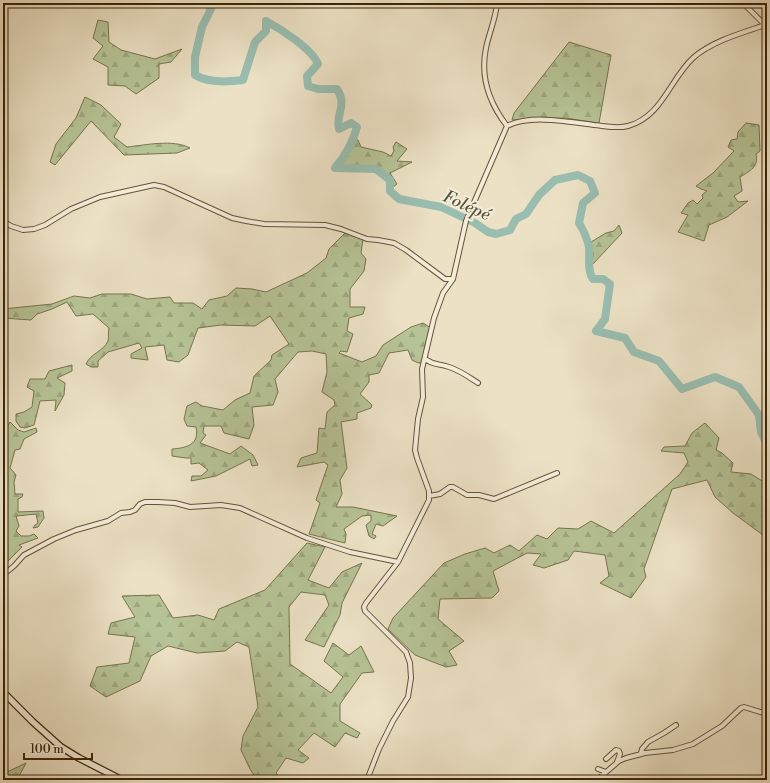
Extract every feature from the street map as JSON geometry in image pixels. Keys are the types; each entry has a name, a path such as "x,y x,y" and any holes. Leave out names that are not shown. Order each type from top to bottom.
{"street":[{"path":"3,6 8,3"},
{"path":"497,3 486,49 485,73 493,104 498,114 508,126"},
{"path":"367,780 379,749 394,719 406,702 410,692 411,678 410,663 406,652 371,618 365,611 364,607 398,562 426,507 429,496 415,450 418,419 423,397 422,377 424,359 442,293 453,280 466,221 508,126 516,122 532,120 565,121 615,127 629,126 645,117 661,104 680,74 698,54 733,36 766,26 743,3"},
{"path":"3,221 11,226 23,230 40,227 71,209 100,197 154,185 164,187 232,218 264,224 325,225 341,229 367,240 378,240 394,243 406,250 445,279 453,280"},
{"path":"424,359 432,364 454,369 478,383"},
{"path":"429,496 440,494 453,487 467,495 479,494 494,499 557,473"},
{"path":"3,574 24,556 54,539 76,530 108,521 121,513 135,510 140,504 145,502 175,503 190,507 220,505 240,508 307,538 350,552 398,562"},
{"path":"3,692 61,747 122,780"},
{"path":"596,780 617,762 626,758 641,753 674,750 693,744 722,726 741,708 744,707 767,714"},
{"path":"641,753 642,749 648,742 676,725"},
{"path":"606,759 616,750 620,754 617,762"},
{"path":"598,769 606,772"}],"green space":[{"path":"98,20 108,22 109,42 121,50 155,59 182,49 171,62 159,64 159,78 136,94 125,86 108,85 108,67 93,59 103,46 93,38"},
{"path":"569,42 611,55 599,123 565,118 512,120 514,113"},
{"path":"85,97 101,105 121,124 114,137 127,147 168,143 183,145 190,148 177,153 124,155 91,121 55,165 50,162 56,144 76,118"},
{"path":"746,123 759,125 760,151 756,154 757,158 753,168 740,177 742,191 734,196 738,202 748,201 727,217 709,225 704,241 678,232 688,215 681,213 688,203 693,200 697,204 703,198 702,195 707,191 696,186 713,173 734,151 728,147 731,140 737,139 738,132"},
{"path":"352,139 358,140 361,147 383,152 391,156 396,142 407,149 397,161 412,162 390,173 397,184 392,188 387,175 378,167 351,166 342,170 339,167 340,161 347,152"},
{"path":"619,225 622,233 592,265 593,254 591,242 606,233 614,231"},
{"path":"346,232 363,239 361,253 366,259 364,271 350,289 350,307 365,307 363,314 349,318 347,331 353,334 347,352 341,351 339,353 362,362 376,356 383,345 411,327 423,323 431,328 427,340 427,362 418,363 412,360 408,350 389,353 379,373 369,375 369,382 360,394 372,405 371,408 357,413 357,419 341,422 347,468 340,480 342,494 336,507 353,507 397,516 383,526 376,524 372,534 376,536 374,539 369,536 366,525 371,521 371,515 362,516 344,529 346,534 345,543 309,534 320,503 316,500 328,465 324,462 297,467 301,458 317,453 319,428 325,429 327,412 335,405 334,400 322,392 327,372 326,354 312,351 298,352 275,379 278,392 273,405 252,407 254,425 249,439 224,433 221,426 204,426 203,433 206,435 200,443 230,454 241,446 253,455 258,465 252,466 250,459 216,476 191,481 192,476 201,476 208,470 199,463 191,464 191,458 172,456 172,449 187,446 194,442 196,438 196,427 187,426 184,419 187,406 196,402 202,406 223,410 235,400 250,393 254,376 271,360 272,355 289,344 270,316 255,326 221,325 198,328 188,355 179,362 167,360 164,345 145,347 148,360 131,358 131,354 142,348 139,343 108,352 98,361 98,367 91,367 86,364 88,360 104,347 108,341 109,328 93,314 76,316 67,302 37,314 31,320 3,318 3,309 52,304 74,296 90,298 102,294 131,294 147,299 170,297 174,303 193,303 202,309 209,300 227,296 236,288 266,292 307,273 326,258 329,249"},
{"path":"72,365 72,371 57,378 65,383 64,395 55,411 56,400 40,401 34,425 25,428 20,427 16,421 16,414 24,412 32,407 34,391 27,387 30,379 45,379 49,371"},
{"path":"10,422 18,430 24,432 36,428 37,432 24,439 20,449 15,450 10,468 16,475 14,482 15,494 23,494 22,497 18,499 18,512 43,511 44,518 38,527 33,528 38,523 36,514 16,516 19,526 16,531 21,536 29,536 34,534 38,538 19,545 22,547 6,563 3,561 3,433"},
{"path":"705,423 719,438 716,450 722,453 733,463 731,472 751,474 767,484 767,538 733,513 715,497 707,480 672,489 644,569 646,577 631,598 600,583 609,576 605,555 574,551 568,560 544,568 533,565 541,554 527,553 493,571 499,591 492,598 440,599 438,619 464,641 449,651 457,665 446,667 415,655 388,629 393,618 444,563 465,554 485,548 494,553 510,545 519,551 537,535 547,539 558,528 578,529 591,521 614,533 680,474 688,462 684,453 661,451 664,447 685,446 692,433"},
{"path":"307,543 325,547 308,580 329,588 342,572 362,563 342,603 340,615 324,647 305,640 329,605 325,595 301,592 289,607 290,664 331,693 343,677 324,661 333,643 349,655 361,646 374,672 362,673 340,704 340,721 360,733 357,738 345,733 335,747 314,733 298,750 309,758 303,763 286,758 276,773 283,780 257,780 241,750 243,736 258,707 249,647 237,642 225,651 197,653 168,646 151,656 140,681 106,697 90,686 97,667 129,663 135,637 108,634 111,623 135,617 122,596 159,595 173,618 198,615 214,620 219,609 265,590"},
{"path":"26,763 17,780 3,780 5,773"}],"waterway":[{"name":"Folépé","path":"207,3 211,9 202,27 195,57 195,75 212,81 243,80 255,42 266,31 266,21 303,46 315,58 318,64 307,76 308,86 318,89 337,89 341,100 338,124 339,129 351,123 357,127 348,149 335,168 376,169 390,180 390,191 399,199 441,207 475,223 488,232 496,234 510,230 516,219 526,214 539,195 555,180 578,175 590,181 595,193 583,203 579,223 589,247 589,268 591,276 593,279 603,279 610,284 605,319 596,331 625,338 634,352 659,361 682,389 715,377 739,387 759,415 761,432 767,444"}]}
